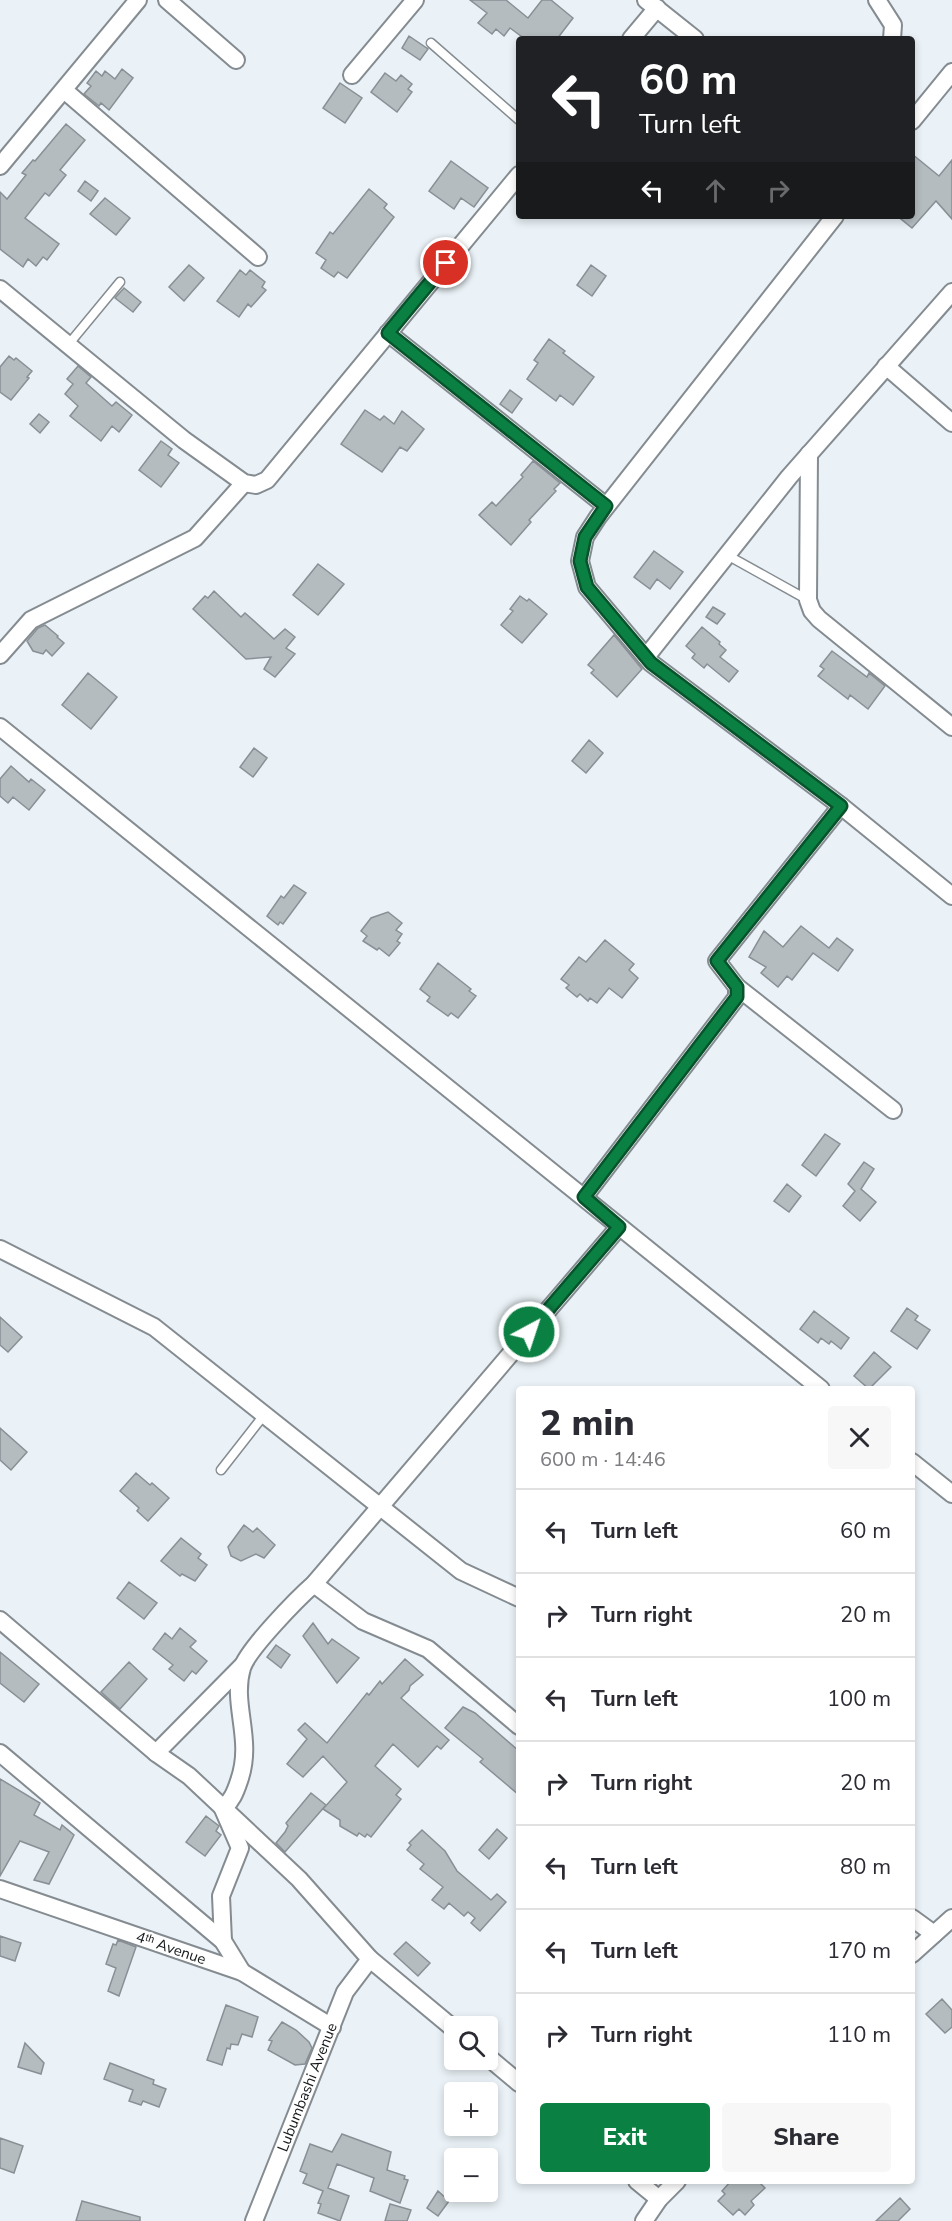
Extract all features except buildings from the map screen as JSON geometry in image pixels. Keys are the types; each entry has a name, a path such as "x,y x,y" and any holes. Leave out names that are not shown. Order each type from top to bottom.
{"street":[{"path":"0,166 138,0"},
{"path":"167,0 236,60"},
{"path":"352,75 415,0"},
{"path":"878,0 893,25 892,36"},
{"path":"633,36 651,4 691,36"},
{"path":"915,114 952,72"},
{"path":"64,90 258,257"},
{"path":"0,289 184,440 244,483 256,485 267,480 516,179"},
{"path":"833,219 606,506 585,537 580,561 587,587 646,657 841,806 952,896"},
{"path":"646,657 809,454 952,292"},
{"path":"388,333 606,506"},
{"path":"886,366 952,423"},
{"path":"809,454 808,600 812,611 952,727"},
{"path":"0,655 31,620 195,538 244,483"},
{"path":"0,727 817,1386"},
{"path":"841,806 717,961 737,987 893,1110"},
{"path":"584,1197 737,997 737,987"},
{"path":"156,1753 243,1666 260,1641 299,1596 314,1584 619,1227"},
{"path":"0,1250 154,1327 461,1571 516,1597"},
{"path":"915,1464 952,1494"},
{"path":"314,1584 363,1621 428,1649 516,1723"},
{"path":"0,1620 156,1753 189,1776 299,1880 370,1959 444,2021"},
{"path":"223,1809 232,1801 244,1768 245,1736 238,1690 243,1666"},
{"path":"0,1753 223,1941 242,1972"},
{"path":"223,1809 240,1848 221,1896 223,1941"},
{"name":"4ᵗʰ Avenue","path":"0,1889 242,1972 332,2027"},
{"path":"915,1951 952,1918"},
{"path":"915,1920 934,1934"},
{"name":"Lubumbashi Avenue","path":"254,2221 345,1992 370,1959"},
{"path":"498,2065 516,2080"},
{"path":"641,2184 659,2199"},
{"path":"644,2221 659,2199 674,2184"}],"lane":[{"path":"431,43 516,117"},
{"path":"68,345 120,282"},
{"path":"727,555 808,600"},
{"path":"221,1470 264,1415"}],"route":[{"path":"446,263 388,333 606,506 585,537 580,561 587,587 651,663 841,806 717,961 737,987 737,997 584,1197 619,1227 529,1332"}]}
